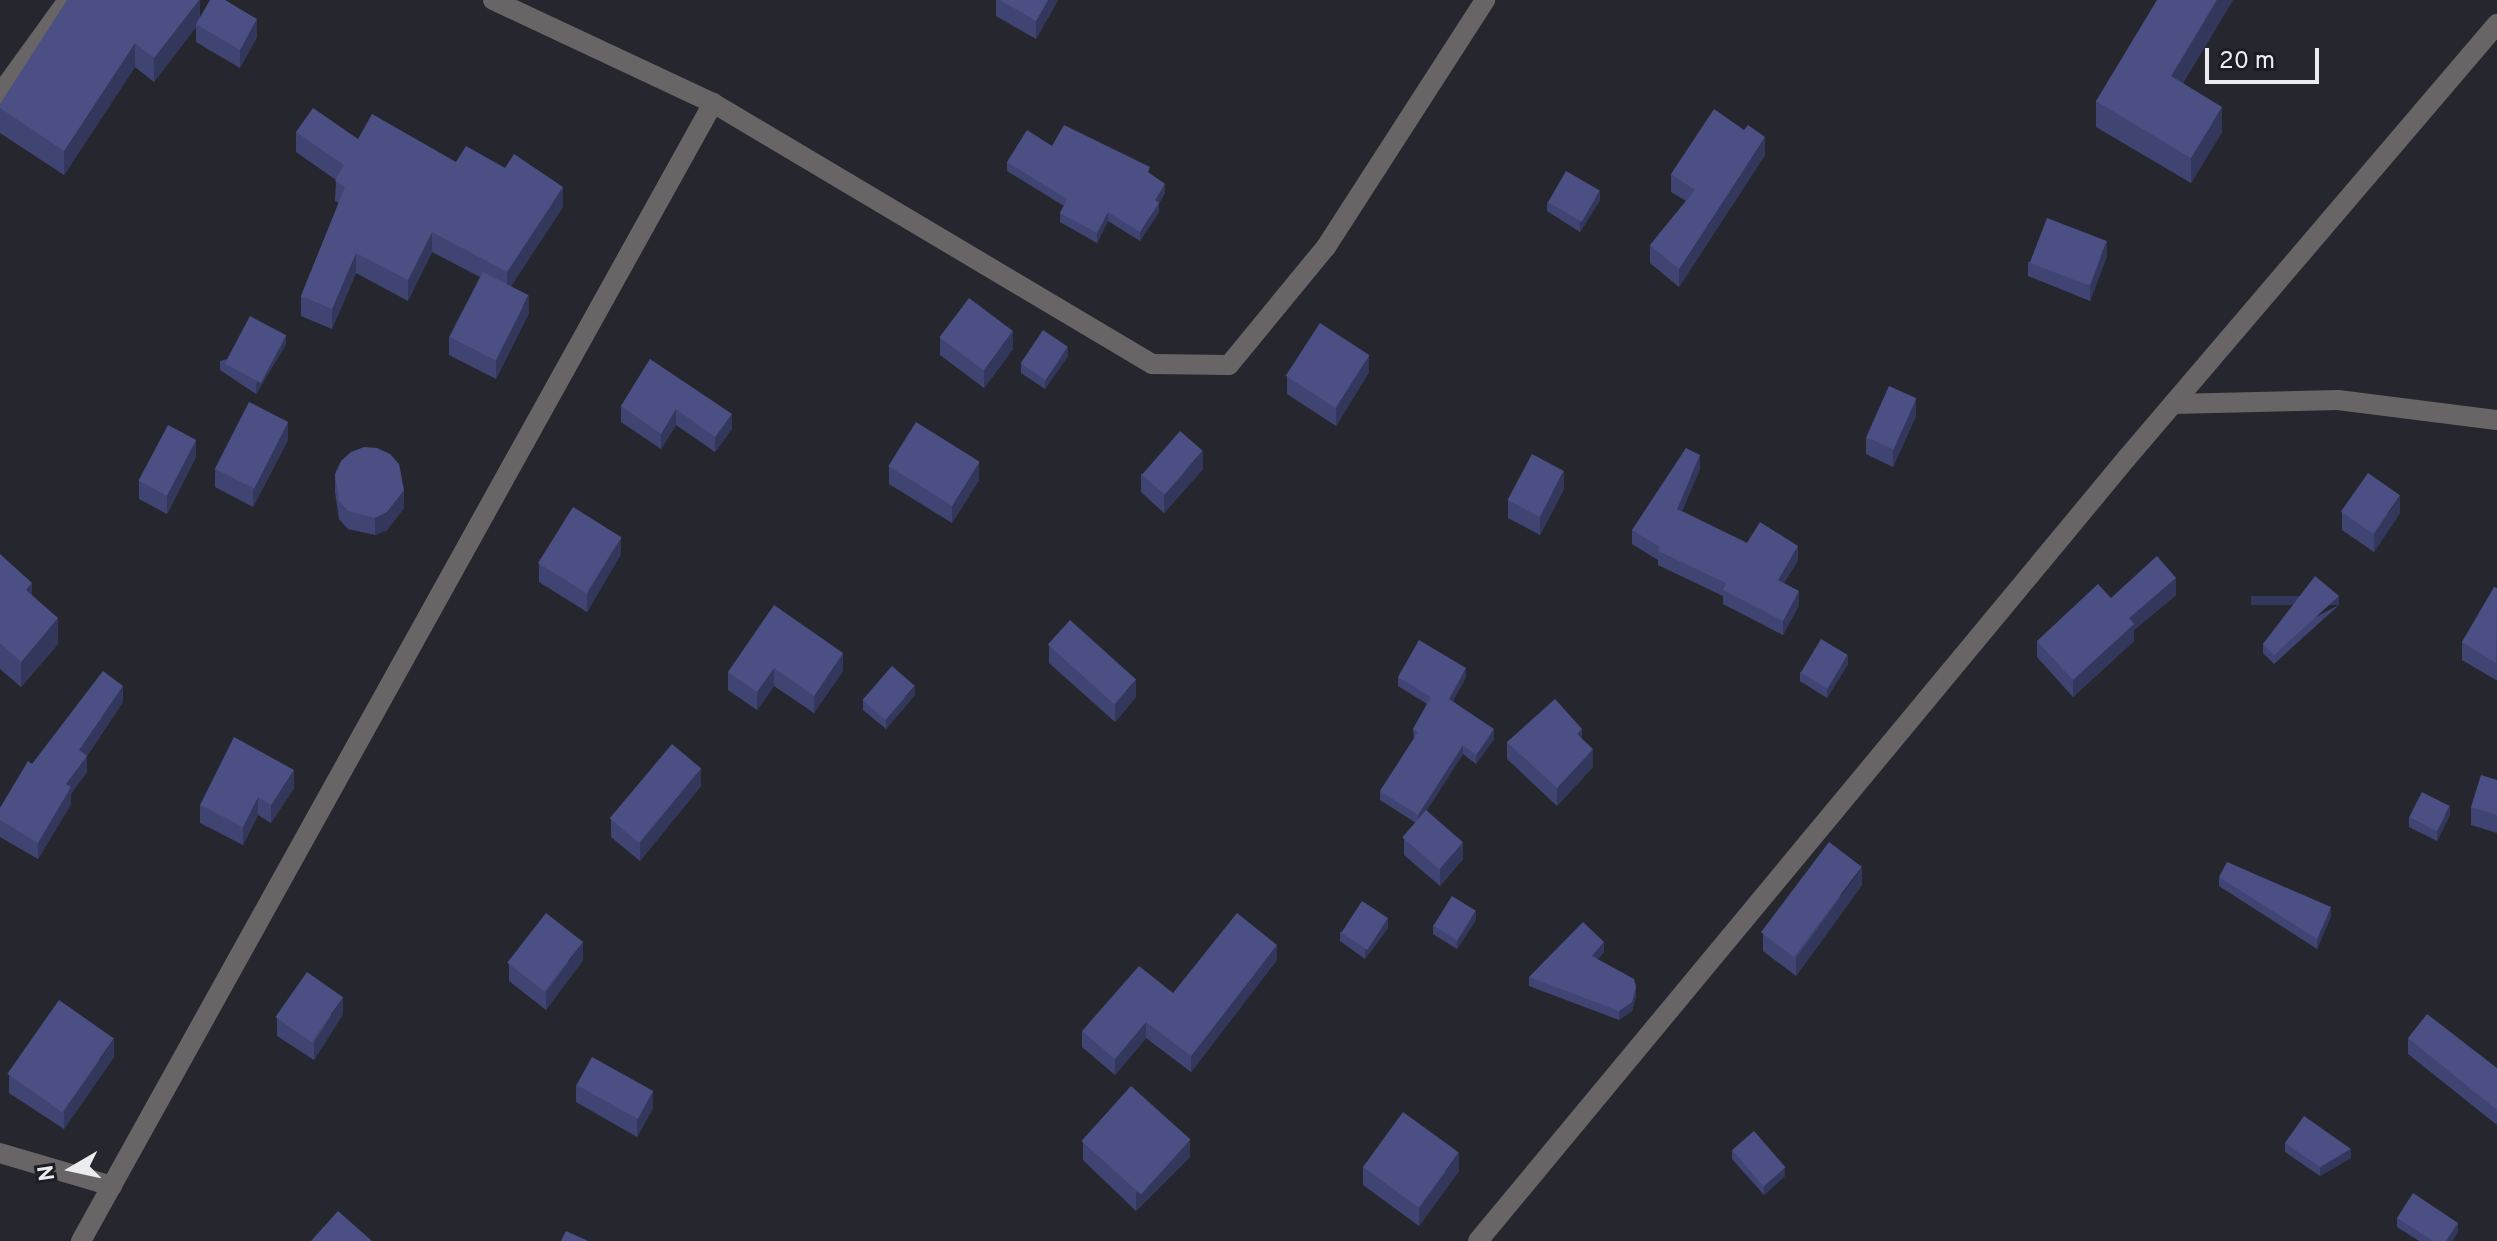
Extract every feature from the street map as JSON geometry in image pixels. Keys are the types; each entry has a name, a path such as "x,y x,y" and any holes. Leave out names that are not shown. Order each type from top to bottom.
{"street":[{"path":"0,94 68,0"},
{"path":"493,0 713,103 1152,364 1229,365 1326,247 1485,0"},
{"path":"1478,1241 2173,404 2497,24"},
{"path":"81,1241 713,103"},
{"path":"2173,404 2338,400 2497,420"},
{"path":"0,1153 112,1186"}],"building":[{"path":"67,0 199,0 154,58 135,43 64,151 0,108 0,104"},
{"path":"210,0 225,0 257,19 240,50 196,24"},
{"path":"1000,0 1048,0 1036,21"},
{"path":"2157,0 2217,0 2171,76 2222,107 2191,158 2096,101"},
{"path":"313,108 358,139 372,114 456,162 466,146 505,168 514,154 563,187 507,272 432,232 408,280 356,253 332,309 301,296 345,187 335,181 344,165 296,132"},
{"path":"1714,109 1744,130 1748,125 1765,137 1679,269 1650,245 1695,190 1671,174"},
{"path":"1064,125 1150,167 1148,172 1165,184 1155,200 1159,203 1140,232 1108,212 1097,233 1060,213 1067,199 1007,162 1027,130 1052,146"},
{"path":"1566,171 1600,190 1582,222 1548,202"},
{"path":"2047,218 2107,241 2090,286 2030,263"},
{"path":"483,272 528,295 495,360 450,337"},
{"path":"969,298 1013,331 983,370 940,337"},
{"path":"250,316 286,335 261,383 225,364"},
{"path":"1320,323 1369,355 1335,408 1286,376"},
{"path":"1043,330 1068,347 1046,380 1021,363"},
{"path":"650,359 732,414 715,437 676,409 661,434 621,406"},
{"path":"1889,386 1916,398 1894,449 1866,437"},
{"path":"249,402 288,422 254,489 215,469"},
{"path":"916,422 980,462 952,506 888,466"},
{"path":"168,425 196,440 167,496 138,481"},
{"path":"1180,431 1203,451 1165,494 1142,475"},
{"path":"364,447 377,448 390,454 399,464 404,490 387,512 375,518 348,511 339,501 335,474 341,461 351,452"},
{"path":"1686,448 1700,455 1677,509 1747,543 1760,522 1798,546 1778,580 1799,591 1783,621 1723,590 1726,583 1658,551 1660,547 1632,530"},
{"path":"1532,454 1564,471 1539,517 1508,500"},
{"path":"2368,473 2400,495 2373,534 2341,512"},
{"path":"573,507 621,537 586,593 538,563"},
{"path":"0,554 32,583 26,590 58,618 21,662 0,643"},
{"path":"2157,556 2176,578 2129,618 2134,624 2073,680 2037,641 2098,584 2111,598"},
{"path":"2315,576 2339,596 2274,655 2263,644"},
{"path":"2494,587 2497,588 2496,663 2462,642"},
{"path":"774,605 843,653 814,696 774,668 757,692 728,672"},
{"path":"1070,620 1136,680 1114,704 1048,645"},
{"path":"1821,639 1848,655 1827,688 1801,672"},
{"path":"1419,640 1466,668 1449,699 1494,729 1476,755 1463,745 1418,815 1380,791 1418,732 1413,729 1431,697 1398,677"},
{"path":"892,666 915,686 885,720 862,700"},
{"path":"103,671 123,686 79,750 87,756 66,784 71,787 38,843 0,820 0,808 28,761 32,764"},
{"path":"1555,699 1582,729 1577,734 1593,749 1557,788 1507,742"},
{"path":"234,737 294,770 271,805 258,797 243,827 200,805"},
{"path":"672,744 701,768 639,843 610,818"},
{"path":"2481,775 2497,780 2497,815 2471,807"},
{"path":"2422,792 2450,806 2437,831 2409,817"},
{"path":"1426,810 1463,842 1439,869 1402,837"},
{"path":"1829,842 1862,867 1794,957 1761,932"},
{"path":"2227,862 2331,907 2317,939 2219,877"},
{"path":"1452,896 1476,911 1457,941 1433,926"},
{"path":"1362,901 1388,918 1367,950 1341,933"},
{"path":"546,913 583,942 544,992 507,963"},
{"path":"1237,913 1277,945 1191,1056 1146,1022 1115,1059 1082,1031 1139,966 1173,993"},
{"path":"1583,922 1604,942 1592,956 1634,979 1636,987 1632,1002 1619,1011 1529,977"},
{"path":"307,972 343,997 311,1042 275,1017"},
{"path":"59,1000 114,1038 62,1112 7,1074"},
{"path":"2427,1014 2497,1068 2497,1110 2408,1038"},
{"path":"592,1057 653,1091 638,1119 576,1085"},
{"path":"1131,1086 1190,1140 1141,1195 1081,1141"},
{"path":"1403,1112 1459,1153 1419,1208 1363,1167"},
{"path":"2304,1116 2351,1149 2320,1167 2285,1143"},
{"path":"1754,1131 1785,1167 1764,1186 1732,1150"},
{"path":"2413,1193 2458,1223 2446,1241 2433,1241 2397,1218"},
{"path":"338,1211 372,1241 311,1241"},
{"path":"566,1231 588,1241 561,1241"}]}
